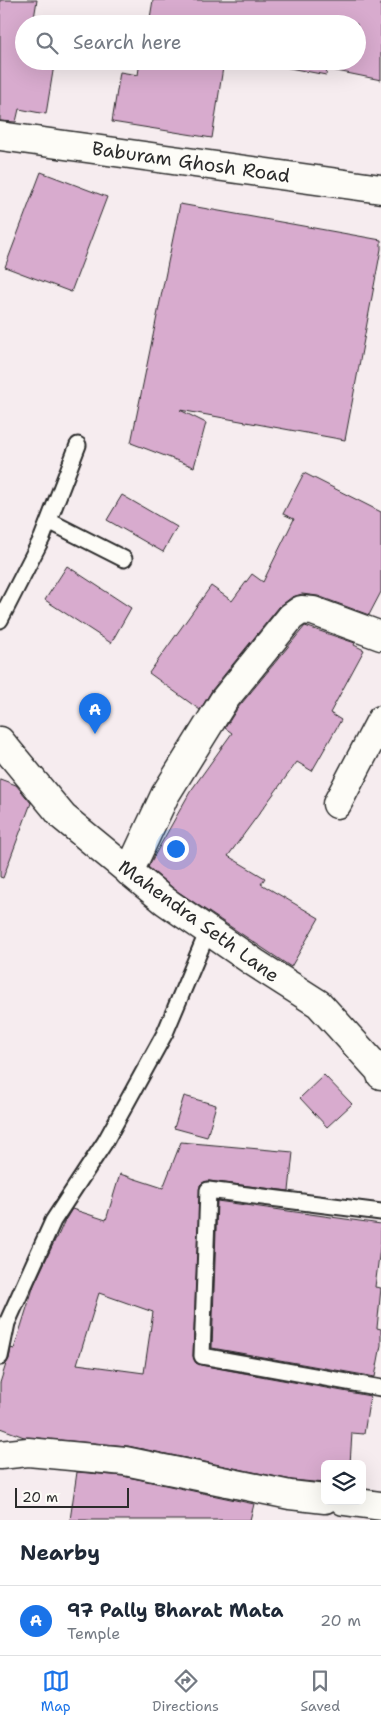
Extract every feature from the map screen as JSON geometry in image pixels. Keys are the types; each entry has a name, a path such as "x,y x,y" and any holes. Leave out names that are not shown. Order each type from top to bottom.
{"street":[{"name":"Baburam Ghosh Road","path":"0,136 381,188"},
{"path":"129,872 165,795 224,700 291,618 301,610 313,610 381,636"},
{"path":"337,804 381,720"},
{"name":"Mahendra Seth Lane","path":"0,741 63,817 165,901 318,1004 380,1071 381,1075"},
{"path":"0,1456 28,1452 125,1461 321,1498"},
{"path":"366,1504 381,1506"}],"lane":[{"path":"0,620 42,538 78,445"},
{"path":"49,521 124,559"},
{"path":"0,1357 7,1323 53,1221 105,1142 165,1033 208,931"},
{"path":"381,1212 208,1190 202,1356 381,1388"}],"building":[{"path":"0,0 37,0 34,15 15,15 15,70 53,70 46,114 19,109 16,122 0,121"},
{"path":"153,0 381,0 381,80 332,70 366,70 366,15 150,15"},
{"path":"139,70 223,70 212,138 112,122 120,72 138,75"},
{"path":"300,70 327,70 326,75"},
{"path":"41,172 107,197 71,292 5,267"},
{"path":"180,204 381,240 381,249 345,440 180,410 206,423 194,467 131,443"},
{"path":"304,473 381,512 381,592 369,615 318,596 302,594 292,597 279,607 212,690 200,710 149,673 211,586 232,601 252,574 263,582 294,519 283,514"},
{"path":"122,495 177,527 163,552 107,520"},
{"path":"67,566 131,608 111,643 45,600"},
{"path":"305,626 355,643 354,645 364,650 330,713 341,720 312,771 297,762 228,856 265,878 261,884 319,918 291,967 174,889 148,867 190,792 232,733 225,728 237,709"},
{"path":"0,779 16,785 31,803 3,878 0,877"},
{"path":"324,1075 352,1104 327,1127 300,1098"},
{"path":"184,1096 216,1105 207,1137 174,1128"},
{"path":"181,1142 293,1152 289,1191 209,1181 200,1185 193,1356 196,1363 200,1365 370,1396 364,1434 352,1433 350,1460 321,1460 321,1483 292,1480 128,1446 24,1437 0,1428 0,1383 11,1348 14,1349 34,1285 56,1238 72,1209 106,1220 120,1174 163,1188","holes":["99,1293 153,1312 144,1373 77,1364"]},
{"path":"217,1201 381,1224 381,1240 375,1287 381,1288 377,1328 381,1329 381,1345 375,1377 212,1348"},
{"path":"77,1472 123,1476 254,1504 250,1520 70,1520"}],"place":[{"name":"97 Pally Bharat Mata","path":"95,734"}]}
